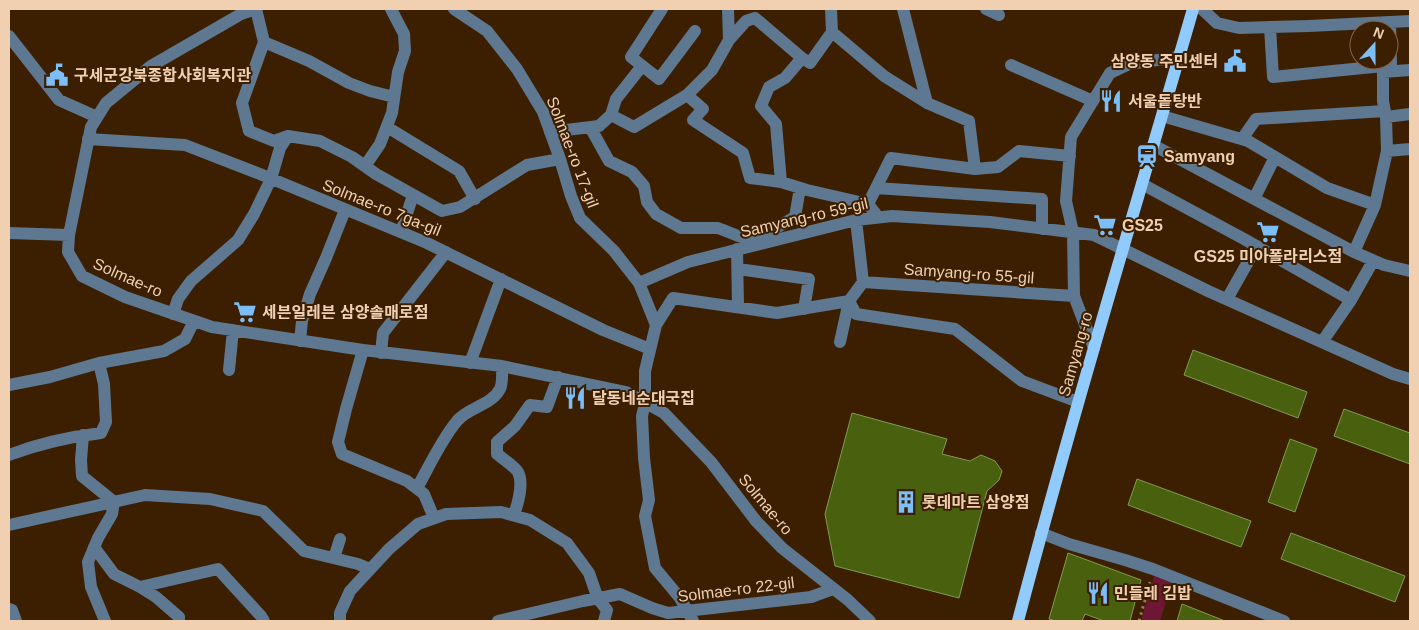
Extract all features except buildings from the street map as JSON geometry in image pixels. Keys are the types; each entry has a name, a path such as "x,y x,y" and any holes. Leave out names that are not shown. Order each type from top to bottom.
{"main road":[{"name":"Samyang-ro","path":"1018,621 1078,402 1193,9"}],"street":[{"path":"256,9 264,42 242,103 249,131 274,141 288,136 320,141 352,157 376,174 442,211 460,208 527,166 560,159"},
{"name":"Solmae-ro","path":"256,9 242,14 151,66 106,103 91,127 69,235 68,252 82,276 125,297 212,327 381,353 502,366 626,392 664,413 711,462 756,522 782,548 848,600 870,621"},
{"path":"365,166 380,144 392,113 398,72 405,51 404,34 391,9"},
{"name":"Solmae-ro 17-gil","path":"454,9 487,31 517,69 542,112 580,218 614,251 639,283 656,325"},
{"path":"662,9 630,57 659,79 695,31"},
{"path":"728,9 729,40"},
{"path":"611,115 634,127 687,95 712,70 729,40 746,21 755,18 810,63 832,32 832,9"},
{"path":"903,9 927,103"},
{"path":"986,9 999,15"},
{"path":"1202,9 1217,23 1239,28 1349,24"},
{"path":"1270,27 1273,76 1367,70"},
{"path":"832,32 884,76 927,103 969,121 975,169"},
{"path":"9,36 59,100 97,118"},
{"path":"264,42 309,61 356,86 394,97"},
{"path":"1094,348 1074,296 1073,232 1066,201 1071,137 1110,73 1129,64 1179,57"},
{"path":"781,182 776,124 761,106 769,87 785,78 802,58"},
{"path":"1011,65 1093,101"},
{"path":"550,132 599,126 611,115 616,98 642,66"},
{"path":"1354,252 1375,205 1388,151 1383,101 1383,70"},
{"path":"687,95 704,109 693,120 743,154 750,178 781,182 868,204 878,218"},
{"path":"1242,140 1256,119 1410,114"},
{"path":"1162,116 1248,141 1327,188 1375,205"},
{"path":"387,127 459,171 475,200"},
{"path":"590,127 609,161 632,172 644,186 647,202 656,214 681,228 718,228 741,237 755,238 795,217 800,188"},
{"path":"173,314 178,300 192,281 238,240 254,214 271,179 280,148 288,136"},
{"name":"Solmae-ro 7ga-gil","path":"88,139 185,145 401,232 446,252 604,330 650,349"},
{"path":"1153,145 1354,252 1373,261 1410,270"},
{"path":"1388,151 1410,149"},
{"path":"868,204 891,158 975,169 998,167 1019,151 1070,156"},
{"path":"1254,199 1275,158"},
{"path":"1142,184 1257,246 1351,300"},
{"name":"Samyang-ro 59-gil","path":"876,188 1042,199 1042,229"},
{"path":"401,232 413,195"},
{"path":"300,341 302,321 310,294 345,210"},
{"name":"Samyang-ro 59-gil","path":"639,283 688,262 856,220 892,216 990,222 1073,232 1094,235 1227,299 1393,374 1410,379"},
{"path":"840,342 849,301 863,282 856,220"},
{"path":"9,233 69,235"},
{"path":"1227,299 1257,246"},
{"path":"738,249 738,308"},
{"path":"381,353 383,333 446,252"},
{"path":"1322,342 1351,300 1373,261"},
{"path":"738,269 809,280 804,309"},
{"path":"470,363 501,279"},
{"name":"Samyang-ro 55-gil","path":"863,282 1074,296"},
{"path":"690,616 680,598 655,568 645,516 650,500 644,458 642,416 645,403 645,371 656,325 673,298 776,313 849,301"},
{"path":"849,301 856,314 955,329 1022,381 1078,402"},
{"path":"9,385 50,378 99,364 164,351 185,339 194,321"},
{"path":"229,370 233,330"},
{"path":"363,350 338,442 342,454 407,481 424,494 434,518"},
{"path":"9,455 32,446 68,437 101,433 106,422 104,384 99,364"},
{"path":"417,488 458,420 491,401 500,388 502,366"},
{"path":"514,515 520,482 518,471 497,454 497,442 515,426 530,405 547,407 558,378"},
{"path":"83,435 80,460 82,476 114,502"},
{"path":"9,525 145,495 210,499 262,511 304,551 370,568"},
{"path":"105,621 91,587 88,562 98,538 112,514 114,502"},
{"path":"340,621 340,613 350,591 389,549 418,524 446,514 501,512 530,520 567,543 589,573 598,598 607,610 604,621"},
{"path":"1041,533 1069,544 1154,569 1284,621"},
{"path":"334,558 340,539"},
{"path":"94,547 114,574 156,597 179,617 178,621"},
{"path":"140,587 218,569 264,621"},
{"name":"Solmae-ro 22-gil","path":"498,621 620,594 667,617 690,616 811,597 833,589"},
{"path":"9,609 12,610 16,621"}],"path":[{"path":"1138,621 1154,569"}],"shaded area":[{"path":"1154,576 1172,583 1160,621 1141,621"}],"place":[{"name":"삼양동 주민센터","path":"1235,61"},
{"name":"구세군강북종합사회복지관","path":"57,75"},
{"name":"서울돝탕반","path":"1111,101"},
{"name":"Samyang","path":"1147,156"},
{"name":"GS25","path":"1105,225"},
{"name":"GS25 미아폴라리스점","path":"1268,232"},
{"name":"세븐일레븐 삼양솔매로점","path":"245,312"},
{"name":"달동네순대국집","path":"575,398"},
{"name":"롯데마트 삼양점","path":"906,502"},
{"name":"민들레 김밥","path":"1098,593"}]}
